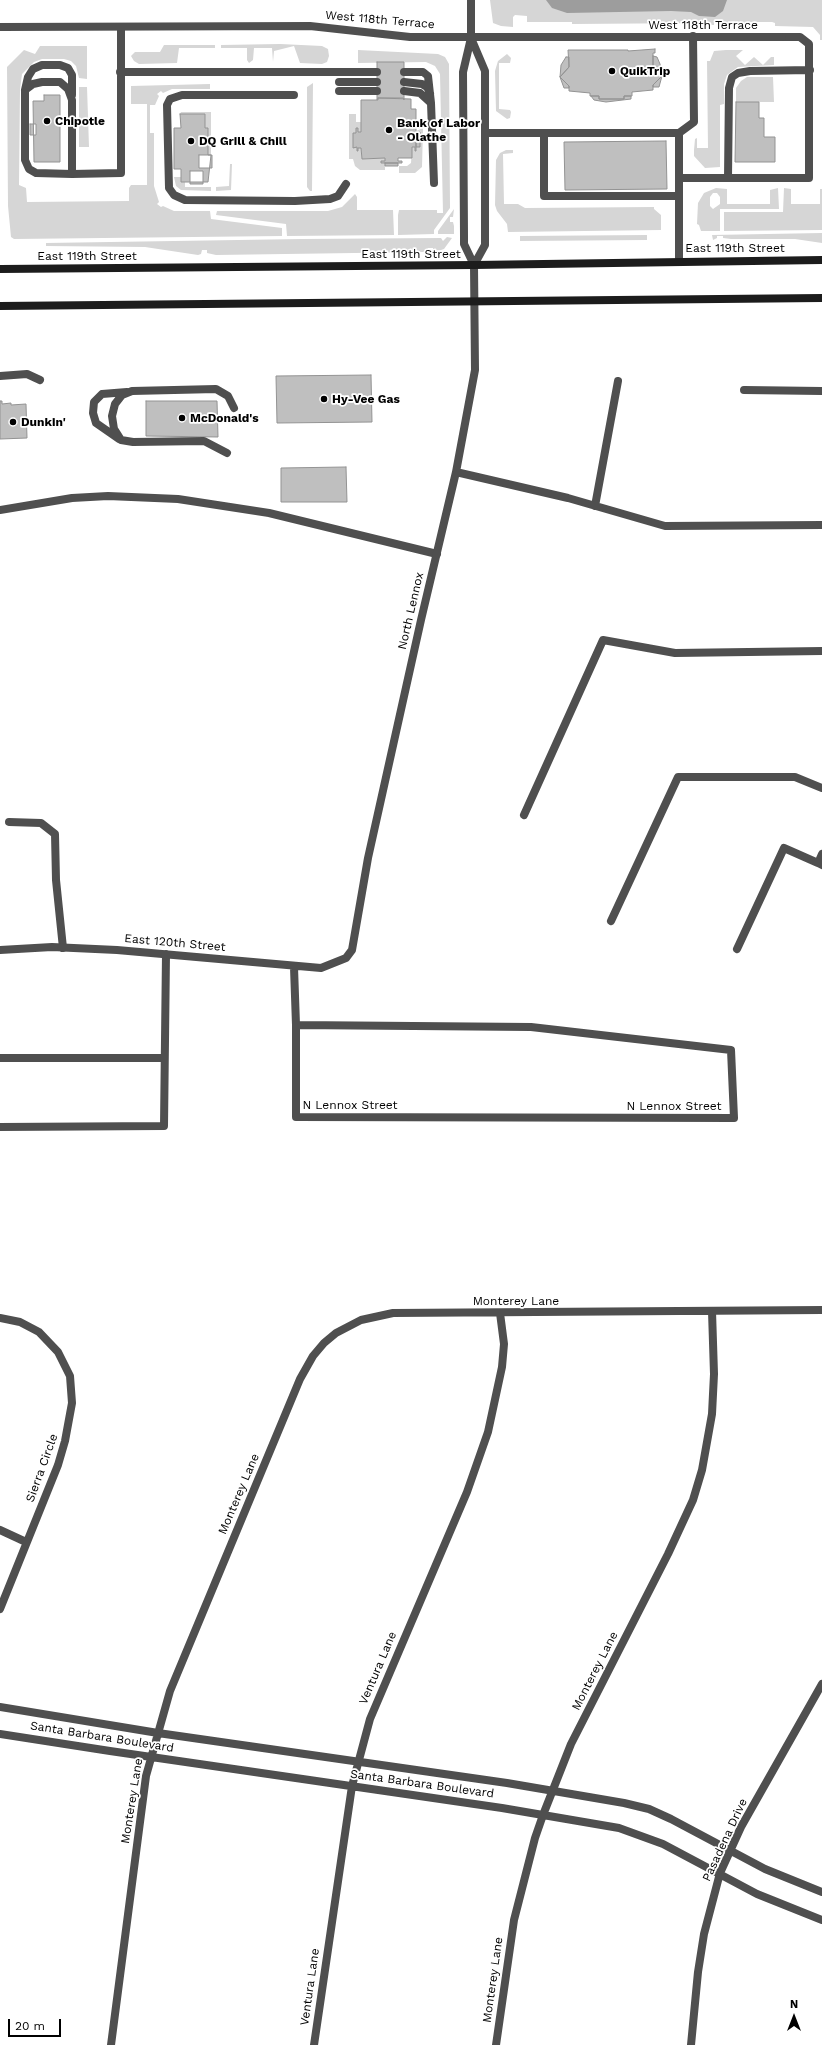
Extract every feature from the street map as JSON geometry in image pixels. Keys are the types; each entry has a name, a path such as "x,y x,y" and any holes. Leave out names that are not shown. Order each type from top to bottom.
{"main road":[{"name":"East 119th Street","path":"0,269 822,260"},
{"path":"0,306 822,298"}],"street":[{"path":"471,0 471,38 463,72 464,244 474,265"},
{"name":"West 118th Terrace","path":"0,27 121,28 310,26 410,38 692,36 782,37 800,38 809,44 810,70"},
{"path":"72,174 72,75 68,68 60,65 42,65 33,69 28,76 25,90 25,160 29,169 36,173 72,174 121,173 121,28"},
{"path":"485,133 679,133 694,122 692,36"},
{"path":"471,38 485,71 485,245 474,265"},
{"path":"680,178 728,178 809,178 810,70 750,71 738,73 732,77 728,88 728,178"},
{"path":"120,72 377,72"},
{"path":"404,72 423,72 428,76 431,94 434,183"},
{"path":"25,90 33,84 42,82 60,82 68,89 72,100"},
{"path":"339,82 377,82"},
{"path":"404,82 422,84 427,87 431,94"},
{"path":"339,91 377,91"},
{"path":"404,91 420,93 431,103"},
{"path":"294,95 182,95 170,99 167,105 169,188 174,195 186,200 330,199 338,196 346,184"},
{"path":"544,133 544,196 680,196"},
{"path":"679,133 680,261"},
{"name":"North Lennox","path":"346,958 352,950 355,942 368,858 456,472 475,370 474,265"},
{"path":"0,376 27,374 40,380"},
{"path":"595,506 618,382"},
{"path":"228,453 204,441 133,442 121,440 96,423 93,413 94,402 102,394 216,388 228,396 234,408"},
{"path":"744,390 822,391"},
{"path":"121,440 114,429 112,416 115,404 122,395 132,392"},
{"path":"456,472 595,506 665,526 822,525"},
{"path":"0,510 72,498 108,496 178,499 269,513 437,554"},
{"path":"524,815 603,640 675,653 822,650"},
{"path":"611,921 678,777 795,777 822,788"},
{"path":"9,822 41,823 54,834 56,880 63,948"},
{"path":"737,949 784,848 820,864 822,854"},
{"name":"East 120th Street","path":"0,950 63,948 166,954 294,967 321,968 346,958"},
{"path":"0,1127 164,1126 166,954"},
{"name":"N Lennox Street","path":"294,967 296,1025 296,1117 734,1118 731,1050 531,1027 296,1025"},
{"path":"0,1058 164,1058"},
{"name":"Monterey Lane","path":"111,2045 146,1776 150,1756 176,1676 300,1380 314,1356 336,1332 361,1320 399,1313 822,1310"},
{"name":"Monterey Lane","path":"496,2045 512,1928 534,1838 570,1744 668,1554 692,1500 702,1470 712,1414 714,1367 712,1311"},
{"name":"Ventura Lane","path":"314,2045 352,1786 370,1719 467,1492 488,1432 502,1367 504,1344 500,1313"},
{"name":"Sierra Circle","path":"0,1318 20,1322 39,1332 58,1352 70,1376 72,1403 65,1441 58,1465 0,1609"},
{"path":"0,1530 26,1542"},
{"name":"Pasadena Drive","path":"691,2045 698,1972 704,1934 720,1873 741,1827 822,1684"},
{"name":"Santa Barbara Boulevard","path":"0,1708 158,1733 359,1761 624,1803 648,1809 671,1819 766,1869 822,1892"},
{"name":"Santa Barbara Boulevard","path":"0,1734 543,1815 619,1828 642,1835 720,1873 757,1894 822,1920"}],"shaded area":[{"path":"490,0 822,0 822,40 820,40 820,35 813,27 775,26 775,23 772,22 746,22 745,26 719,24 719,21 714,21 714,25 707,25 707,23 572,24 572,22 527,22 527,16 515,15 513,17 513,27 501,26 493,23"},
{"path":"546,0 727,0 723,11 715,17 699,16 691,12 671,11 567,13 552,8"},
{"path":"280,44 322,46 328,49 329,56 327,62 322,64 300,63 294,46 274,51 273,62 272,48 254,48 253,60 249,63 247,60 247,48 221,48 221,45"},
{"path":"164,45 215,45 215,48 179,48 177,63 139,64 134,61 131,56 135,52 160,52"},
{"path":"40,46 87,46 87,79 79,78 76,66 71,61 64,59 42,59 34,62 22,74 20,90 19,185 26,188 27,202 129,201 129,188 131,185 147,185 147,104 131,104 131,86 210,84 210,89 172,89 163,93 161,91 157,94 159,96 155,105 150,105 150,133 154,133 154,186 159,202 157,204 161,207 163,206 174,211 210,211 211,219 282,228 282,236 14,239 11,237 8,206 7,67 24,50 35,54"},
{"path":"358,50 438,54 445,57 449,64 450,208 434,230 434,234 398,235 398,215 399,210 437,210 437,213 443,213 440,74 435,66 426,62 358,63"},
{"path":"743,50 736,56 745,65 754,57 763,65 771,57 774,57 774,65 738,67 727,75 724,84 724,104 720,105 720,167 705,168 694,156 694,150 695,139 697,138 697,148 708,148 707,61 710,61 714,51"},
{"path":"507,54 511,58 510,63 499,63 499,109 510,110 510,118 507,119 496,111 495,71 498,61"},
{"path":"747,77 773,77 774,102 736,102 736,88 741,81"},
{"path":"313,83 312,191 310,191 307,187 307,87"},
{"path":"79,87 87,87 89,147 79,147"},
{"path":"181,112 211,112 211,155 208,155 208,128 205,128 205,114 180,114"},
{"path":"349,114 356,114 356,122 361,122 361,132 358,132 358,129 356,133 353,133 353,147 357,147 357,151 358,148 361,148 362,159 385,158 385,161 381,162 385,163 385,170 360,170 355,166 353,159 349,159"},
{"path":"423,128 422,167 415,173 399,173 399,166 407,166 411,163 412,147 415,147 416,151 416,131"},
{"path":"506,150 513,150 513,153 503,154 504,204 518,204 525,208 654,207 654,209 661,215 661,230 508,232 507,224 497,211 495,205 496,160 500,153"},
{"path":"230,164 232,164 231,190 216,191 216,187 229,186"},
{"path":"174,177 181,177 181,182 185,182 185,187 211,187 211,191 181,190 176,186"},
{"path":"716,188 727,189 727,204 770,204 770,190 778,188 779,209 720,209 720,231 701,231 699,225 697,224 698,203 704,193","holes":["713,193 717,193 720,197 720,204 713,209 710,206 710,197"]},
{"path":"784,188 791,189 791,204 820,204 820,189 822,189 822,230 724,231 724,212 783,212"},
{"path":"355,194 357,197 357,210 393,210 394,235 287,236 286,224 216,215 217,211 328,211 342,207"},
{"path":"454,209 453,217 450,217 450,222 453,222 454,234 438,234 438,231"},
{"path":"822,233 822,243 795,239 731,239 723,238 723,236 717,236 717,238 713,240 712,235"},
{"path":"647,235 647,240 520,241 520,236"},
{"path":"447,237 452,238 444,249 433,251 433,248 428,248 428,251 424,252 216,255 207,253 207,250 202,250 201,254 198,255 145,247 46,246 46,243 302,239 441,238 443,241"}],"building":[{"name":"QuikTrip","path":"655,49 655,53 653,53 653,67 662,76 653,85 653,90 632,92 632,96 624,96 624,99 599,99 599,96 590,96 590,93 569,91 569,86 560,77 569,67 568,50 628,51"},
{"path":"653,56 657,57 662,76 653,67"},
{"path":"566,57 569,57 569,67 560,77 561,65"},
{"path":"377,62 404,62 404,100 403,98 378,98 377,100"},
{"path":"662,76 659,87 653,87 653,85"},
{"path":"560,77 569,86 569,88 564,88"},
{"name":"Chipotle","path":"44,95 60,95 60,162 34,162 33,101 44,101"},
{"path":"591,96 599,96 599,99 624,99 624,96 631,96 631,99 606,102 594,100"},
{"name":"Bank of Labor - Olathe","path":"378,98 411,99 411,109 416,109 416,151 415,147 412,147 412,158 398,158 398,161 402,161 402,163 381,163 381,161 385,161 385,158 362,159 361,148 358,148 357,151 357,147 353,148 353,133 356,133 356,128 358,128 358,132 361,132 361,100 378,100"},
{"path":"736,102 759,102 759,118 764,118 764,137 775,137 775,162 735,162"},
{"name":"DQ Grill & Chill","path":"180,114 205,114 205,128 208,128 208,155 211,155 208,182 181,182 181,169 174,169 174,128 181,128"},
{"path":"30,124 36,124 36,135 30,135"},
{"path":"416,132 420,132 420,147 416,147"},
{"path":"666,141 667,189 565,190 564,142"},
{"path":"199,155 212,155 212,168 199,168"},
{"path":"385,163 398,163 398,166 385,166"},
{"path":"190,171 203,171 203,184 190,184"},
{"name":"Hy-Vee Gas","path":"371,375 372,422 277,423 276,376"},
{"name":"Dunkin'","path":"0,401 2,401 2,404 26,404 27,438 0,439"},
{"name":"McDonald's","path":"146,401 217,401 218,437 146,436"},
{"path":"346,467 347,502 281,502 281,468"}],"place":[{"name":"QuikTrip","path":"612,71"},
{"name":"Chipotle","path":"47,121"},
{"name":"Bank of Labor - Olathe","path":"389,130"},
{"name":"DQ Grill & Chill","path":"191,141"},
{"name":"Hy-Vee Gas","path":"324,399"},
{"name":"McDonald's","path":"182,418"},
{"name":"Dunkin'","path":"13,422"}]}
